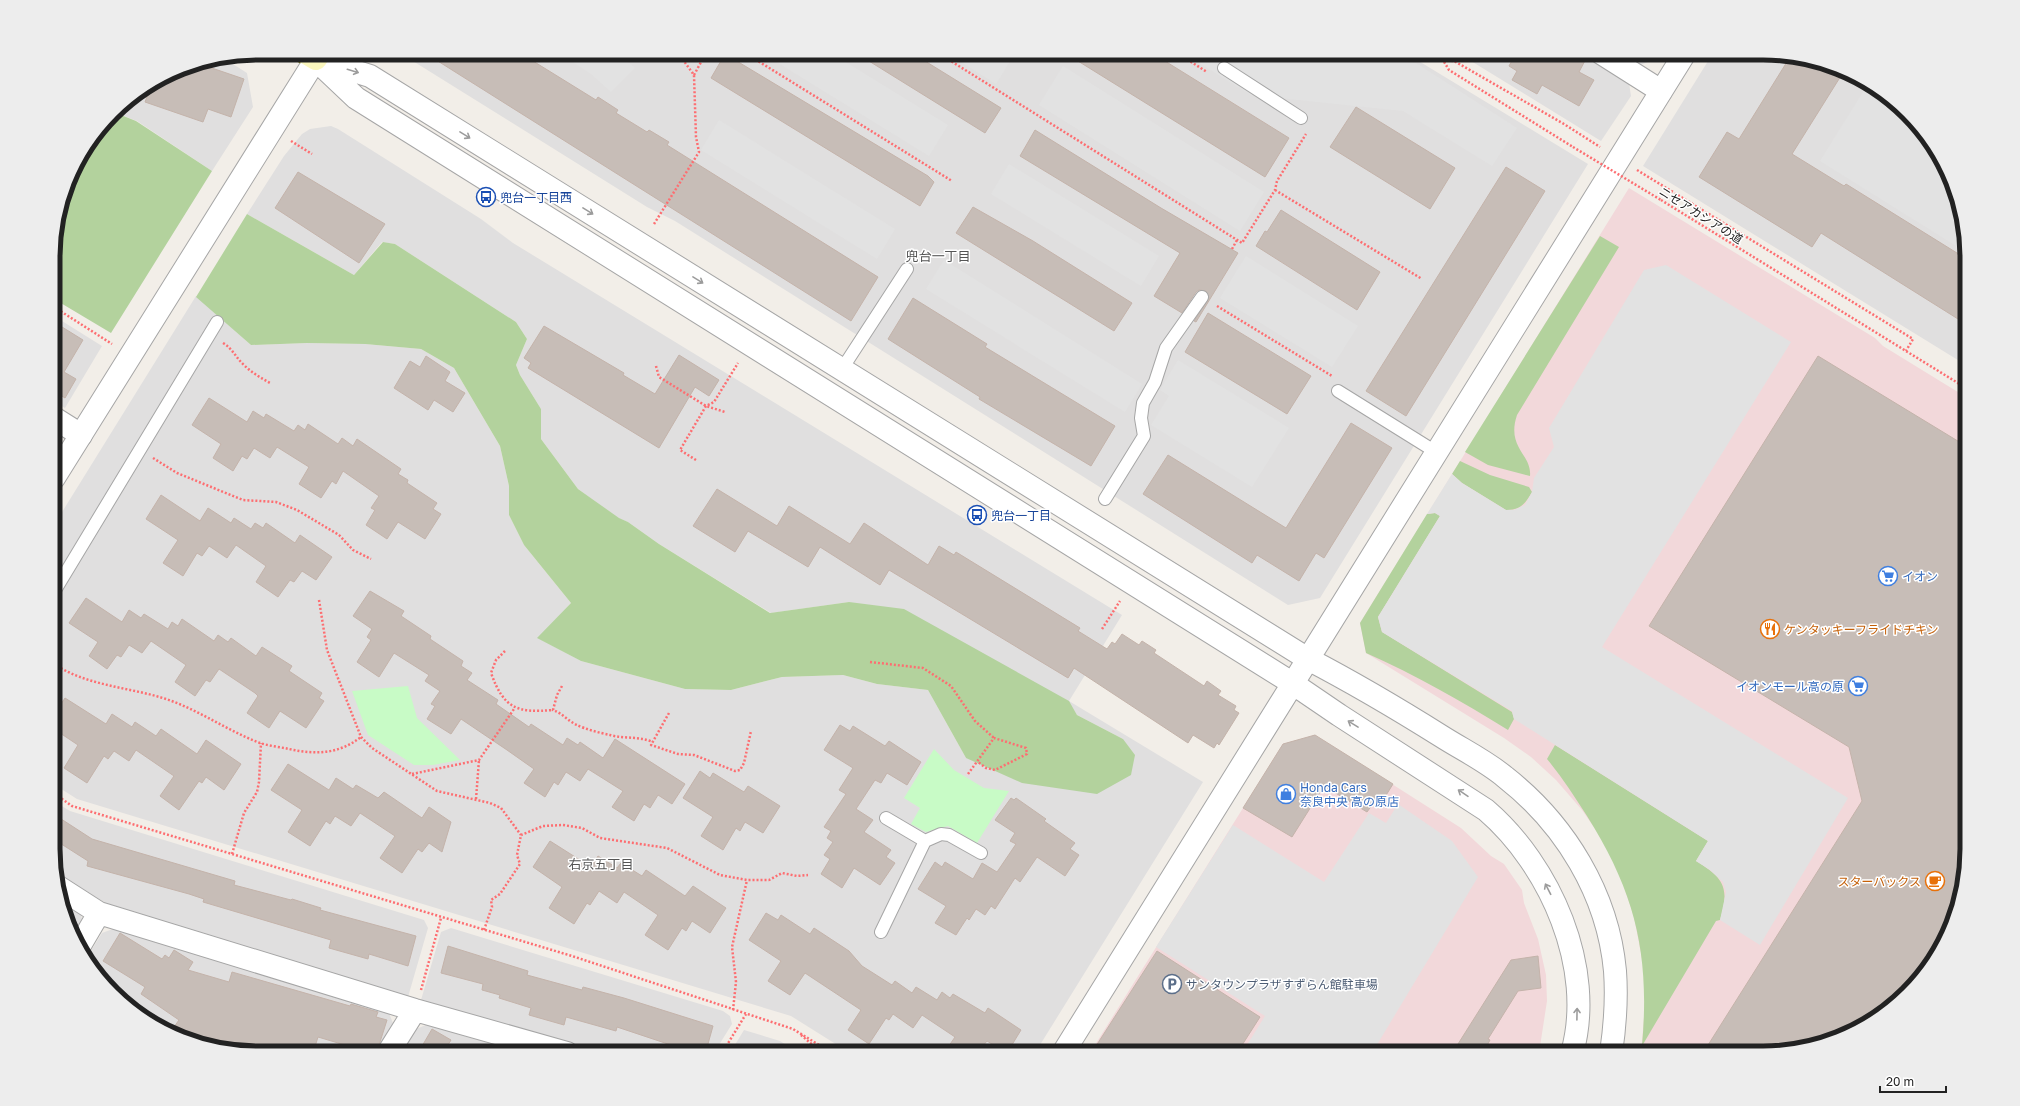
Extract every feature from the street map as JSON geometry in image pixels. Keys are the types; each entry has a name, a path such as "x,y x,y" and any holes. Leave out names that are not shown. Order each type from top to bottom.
{"street":[{"path":"60,468 311,60"},
{"path":"319,60 356,98 1292,683 1339,716 1486,810 1505,826 1528,854 1557,908 1571,949 1577,999 1577,1023 1573,1046"},
{"path":"327,60 370,76 1308,659 1358,684 1492,767 1537,804 1560,832 1577,857 1603,911 1615,971 1615,1023 1612,1046"},
{"path":"1612,60 1661,92"},
{"path":"1067,1046 1681,60"},
{"path":"60,422 81,435"},
{"path":"65,891 99,913 416,1010 540,1046"},
{"path":"83,941 99,913"},
{"path":"393,1046 416,1010"}],"lane":[{"path":"1224,68 1300,124"},
{"path":"842,369 907,269"},
{"path":"1105,499 1144,436 1141,418 1143,403 1155,382 1166,348 1202,297"},
{"path":"60,582 217,322"},
{"path":"1338,391 1436,452"},
{"path":"886,818 925,841"},
{"path":"881,932 925,841 941,834 949,835 981,853"}],"path":[{"path":"683,60 694,75"},
{"path":"654,224 699,152 696,137 694,75 702,60"},
{"path":"756,60 952,181"},
{"path":"949,60 1242,243 1275,190 1277,181 1306,134 1300,124"},
{"path":"1188,60 1209,73"},
{"path":"1443,60 1454,61 1564,124 1603,149"},
{"name":"ニセアカシアの道","path":"1443,60 1449,70 1960,384"},
{"path":"289,140 312,154"},
{"path":"1635,168 1913,340 1906,351"},
{"path":"1275,190 1422,279"},
{"path":"1232,249 1237,240"},
{"path":"1202,297 1334,378"},
{"path":"60,311 112,344"},
{"path":"209,334 231,348 243,365 260,378 270,383"},
{"path":"696,460 680,450 706,406 714,402 738,363"},
{"path":"656,366 659,377 706,406 725,412"},
{"path":"139,450 177,473 243,500 276,502 297,510 339,535 353,550 371,559"},
{"path":"318,600 327,650 361,737 372,748 437,791 476,799 501,808 521,835 517,855 520,864 500,894 491,900 492,907 484,930"},
{"path":"1102,629 1120,601"},
{"path":"505,651 496,660 491,672 508,704 514,709 532,712 553,710 578,726 611,735 642,738 653,742"},
{"path":"870,662 923,668 951,686 975,721 994,738 1026,748 1027,754 995,770 986,768 978,762"},
{"path":"60,667 74,675 109,686 167,699 261,743 308,753 326,753 350,745 361,737"},
{"path":"553,710 557,695 562,686"},
{"path":"476,799 479,760 514,709"},
{"path":"669,713 651,744 678,754 694,755 735,771 740,770 744,763 752,731"},
{"path":"968,774 994,738"},
{"path":"232,854 244,812 257,792 261,743"},
{"path":"411,774 479,760"},
{"path":"60,798 72,806 441,918 572,956 793,1029 821,1046"},
{"path":"521,835 543,826 563,825 582,828 600,838 667,848 720,875 747,880 769,880 782,873 797,876 808,875"},
{"path":"733,1010 736,982 732,947 747,880"},
{"path":"416,1010 441,918"},
{"path":"726,1046 746,1014"},
{"path":"793,1029 814,1046"}],"shaded area":[{"path":"411,60 1417,60 1588,164 1320,598 1288,605 675,221 647,207"},
{"path":"570,60 626,60 635,68 611,92 591,74"},
{"path":"773,60 842,60 948,125 929,156"},
{"path":"958,60 1011,60 996,84"},
{"path":"1194,60 1384,60 1416,63 1517,128 1492,166 1403,111 1251,95"},
{"path":"1469,60 1592,60 1629,83 1631,96 1601,141"},
{"path":"1632,60 1653,60 1640,65"},
{"path":"1709,60 1776,60 1801,64 1826,70 1861,86 1893,109 1911,127 1934,159 1950,194 1960,244 1960,361 1643,166"},
{"path":"230,62 247,73 253,107 212,171 137,121 121,115 148,93 170,80 194,70"},
{"path":"1063,66 1264,192 1240,231 1039,105"},
{"path":"1865,89 1893,109 1911,127 1934,159 1950,194 1956,219 1960,248 1820,161"},
{"path":"719,120 895,229 877,259 701,150"},
{"path":"331,126 338,129 481,219 513,243 1122,615 1069,701 1203,782 1039,1046 839,1046 791,1016 77,799 60,788 60,515 196,296 251,345 307,343 365,344 421,349 454,368 500,446 509,486 509,515 524,545 571,603 538,638 581,661 685,689 731,690 782,677 843,675 877,684 928,690 966,758 1123,739 1077,715 1068,701 849,602 771,613 659,544 628,522 618,518 578,489 541,439 541,409 520,375 516,365 527,339 516,322 395,244 382,242 354,275 247,214 284,156 302,134 310,129"},
{"path":"1009,164 1159,256 1141,286 991,194"},
{"path":"1629,188 1875,338 1883,346 1960,393 1960,862 1950,912 1934,947 1911,979 1893,997 1861,1020 1826,1036 1776,1046 1642,1046 1645,1006 1644,969 1634,917 1620,874 1602,839 1582,810 1556,780 1531,757 1504,738 1366,653 1360,623"},
{"path":"1246,256 1358,326 1332,367 1220,298"},
{"path":"944,260 1142,384 1125,412 926,289"},
{"path":"1666,265 1791,342 1602,647 1848,798 1760,945 1720,920 1726,892 1723,882 1710,870 1696,861 1708,841 1514,719 1512,711 1382,632 1378,617 1440,516 1435,513 1427,514 1452,474 1462,483 1506,510 1514,510 1525,505 1532,492 1534,478 1554,447 1549,428 1644,270"},
{"path":"60,320 102,346 65,408 60,405"},
{"path":"1178,360 1289,428 1252,487 1151,425 1169,396 1160,390"},
{"path":"1315,735 1461,828 1491,856 1504,864 1522,890 1524,903 1538,939 1546,975 1547,1001 1540,1046 1094,1046 1283,744"},
{"path":"1398,804 1452,841 1478,877 1376,1046 1246,1046 1265,1016 1156,947 1233,825 1324,882 1369,813 1386,823"},
{"path":"60,805 70,811 424,920 428,928 408,997 107,904 62,876 60,862"},
{"path":"68,904 80,912 84,926 79,934"},
{"path":"451,928 723,1011 730,1016 732,1024 718,1046 574,1046 421,1000 441,932"},
{"path":"113,929 389,1013 394,1026 382,1046 244,1046 194,1036 170,1026 148,1013 127,997 109,979 90,953 102,933"},
{"path":"426,1025 501,1046 405,1046 416,1029"},
{"path":"744,1030 780,1041 788,1046 734,1046"}],"green space":[{"path":"121,115 136,121 212,171 111,333 60,303 60,244 70,194 80,170 101,137"},
{"path":"247,214 354,275 383,242 395,244 516,322 527,339 516,365 520,375 541,409 541,439 578,489 659,544 770,613 849,602 904,609 1069,701 1077,715 1123,739 1135,755 1131,775 1097,794 1022,783 966,758 928,690 877,684 843,675 782,677 731,690 685,689 581,661 537,638 571,603 524,545 509,515 509,486 500,446 454,368 421,349 365,344 307,343 251,345 196,297"},
{"path":"1600,236 1619,247 1517,415 1514,426 1515,435 1520,450 1530,468 1530,476 1488,465 1465,452"},
{"path":"1460,461 1490,475 1529,487 1532,492 1522,506 1511,510 1506,510 1462,483 1452,474"},
{"path":"1435,513 1440,516 1378,617 1382,632 1512,712 1514,719 1508,730 1403,670 1366,653 1360,623 1427,514"},
{"path":"408,686 417,718 460,760 433,765 414,765 368,735 352,691"},
{"path":"1555,745 1708,841 1696,861 1713,873 1722,885 1724,900 1720,920 1716,921 1642,1046 1644,983 1636,926 1628,899 1604,845 1573,794 1547,759"},
{"path":"934,749 954,770 984,788 1009,791 977,843 948,826 926,832 911,824 920,808 904,798"}],"building":[{"path":"436,60 531,60 596,100 598,97 618,110 616,113 647,132 649,130 669,142 667,145 878,277 851,321"},
{"path":"722,60 735,60 928,176 934,182 920,206 711,78"},
{"path":"867,60 923,60 1001,108 985,133"},
{"path":"1076,60 1163,60 1289,138 1265,177"},
{"path":"1512,60 1585,60 1579,72 1594,80 1579,106 1542,85 1537,94 1512,80 1517,71 1509,66"},
{"path":"1787,62 1826,70 1841,76 1792,154 1844,186 1846,184 1960,255 1960,320 1821,233 1812,247 1699,177 1727,132 1739,139"},
{"path":"206,67 244,79 231,117 208,109 203,122 145,102 148,93 159,86 194,70"},
{"path":"1356,107 1455,168 1430,209 1330,147"},
{"path":"1035,130 1161,208 1238,253 1196,322 1194,321 1209,298 1206,291 1199,290 1196,292 1182,313 1154,296 1180,253 1020,156"},
{"path":"1506,167 1545,191 1406,416 1366,391"},
{"path":"298,172 385,224 359,263 275,208"},
{"path":"973,207 1033,241 1132,303 1114,331 956,233"},
{"path":"1281,210 1380,272 1357,310 1256,246"},
{"path":"913,298 987,344 985,347 1115,426 1091,466 979,399 980,397 888,339"},
{"path":"1208,313 1311,376 1287,414 1185,352"},
{"path":"60,326 83,340 64,372 76,379 65,398 60,395"},
{"path":"544,326 624,373 623,375 655,394 679,355 719,380 709,396 695,387 659,448 528,368 531,363 524,358"},
{"path":"426,356 450,372 445,381 465,393 453,412 434,400 428,410 394,388 410,361 420,367"},
{"name":"イオンモール高の原","path":"1818,356 1960,442 1960,862 1956,887 1950,912 1940,936 1919,969 1893,997 1872,1013 1850,1026 1826,1036 1776,1046 1707,1046 1862,801 1849,747 1649,626"},
{"path":"209,398 247,422 253,411 264,418 266,414 294,431 298,425 305,430 308,424 338,444 342,438 353,446 357,439 401,469 398,474 408,480 407,483 437,503 433,509 441,514 425,539 398,522 387,539 366,525 375,510 371,508 379,496 343,471 336,484 332,481 321,498 299,484 309,467 277,447 270,458 254,448 247,459 242,456 233,471 213,458 221,444 192,425"},
{"path":"1351,423 1392,448 1324,558 1316,553 1299,581 1257,555 1252,563 1143,494 1168,455 1286,528"},
{"path":"717,489 777,526 789,506 850,544 864,523 928,565 939,546 954,555 956,552 1080,628 1078,631 1107,649 1112,642 1115,644 1122,634 1139,645 1142,641 1156,650 1154,653 1204,686 1207,681 1221,691 1218,695 1236,706 1234,710 1239,713 1219,745 1217,743 1214,748 1193,735 1188,743 1074,668 1068,678 889,570 880,585 820,547 808,567 748,531 735,552 693,526"},
{"path":"161,495 200,521 208,508 231,523 234,518 251,529 255,523 263,528 266,523 295,543 300,535 332,557 316,580 302,571 294,582 290,580 278,597 256,582 266,566 236,545 227,558 209,546 202,556 197,553 183,576 163,563 178,540 146,519"},
{"path":"370,591 404,611 401,616 431,636 430,639 463,661 461,666 472,673 467,680 498,700 496,704 529,727 531,724 563,745 567,738 578,745 580,742 603,758 615,739 685,784 672,804 658,795 650,808 644,804 634,821 612,807 623,791 588,769 580,781 566,772 558,785 554,782 545,797 524,783 534,769 461,719 451,734 427,719 435,706 431,704 440,691 425,681 429,675 394,653 379,677 357,662 371,640 367,637 372,629 353,616"},
{"path":"86,598 122,622 129,610 141,618 144,614 168,629 172,622 178,626 182,619 214,641 218,635 228,642 231,638 256,656 262,647 292,666 289,671 322,693 319,698 324,701 306,728 280,711 269,728 247,713 258,696 255,693 219,669 210,682 206,680 195,696 175,682 186,665 151,641 142,653 129,645 121,657 117,655 107,669 89,656 98,642 69,623"},
{"path":"65,698 106,724 112,714 132,727 135,722 156,736 161,729 197,754 206,740 241,764 224,790 206,777 202,783 199,781 179,810 160,796 174,776 136,750 129,761 114,751 108,759 104,756 87,783 64,768 78,745 60,733 60,706"},
{"path":"840,725 850,731 853,726 885,746 889,741 921,762 907,785 887,773 881,783 875,780 856,809 873,820 864,832 891,850 886,857 895,863 880,885 854,868 842,888 821,874 830,859 824,855 833,842 827,838 831,831 824,827 846,794 839,790 853,768 824,750"},
{"name":"Honda Cars 奈良中央 高の原店","path":"1315,735 1393,784 1380,805 1375,801 1367,812 1324,786 1292,837 1243,808 1283,744"},
{"path":"288,764 329,790 336,778 353,789 356,785 378,798 384,792 422,818 429,807 451,822 442,852 429,843 422,852 418,849 402,873 380,858 395,836 360,813 351,826 335,816 330,824 326,821 310,846 288,832 302,810 271,790"},
{"path":"700,771 710,778 713,773 744,792 748,786 780,806 763,833 745,822 740,831 736,828 723,850 701,836 713,817 683,798"},
{"path":"1011,798 1014,800 1016,798 1046,819 1044,821 1075,843 1070,849 1079,855 1065,876 1037,857 1020,882 1015,878 995,909 991,906 985,915 976,909 969,920 967,918 956,935 935,923 946,906 918,889 935,862 942,867 945,862 973,879 982,863 997,872 1016,844 1010,841 1015,833 995,820"},
{"path":"60,818 92,839 235,881 234,885 291,900 292,899 321,908 320,910 416,936 408,966 369,954 368,959 329,948 331,940 203,902 204,899 189,894 87,866 88,861 60,843"},
{"path":"550,841 591,867 598,856 617,868 621,863 642,876 646,870 685,896 693,886 726,908 710,933 692,921 686,931 682,928 668,950 645,935 658,915 624,892 617,903 599,891 590,905 587,903 574,924 549,908 562,887 533,867"},
{"path":"766,913 778,920 781,915 810,934 814,928 849,951 862,966 892,985 895,981 912,993 916,987 937,1000 942,992 950,998 953,994 985,1013 988,1008 1021,1030 1011,1046 995,1046 987,1041 983,1046 949,1046 955,1037 922,1015 913,1028 893,1014 889,1020 886,1018 869,1044 848,1030 861,1010 805,973 790,995 768,981 781,961 749,940"},
{"path":"120,933 162,959 165,955 169,958 174,950 193,962 188,970 229,982 232,972 350,1006 351,1004 378,1012 376,1017 387,1020 378,1046 348,1046 318,1037 315,1046 244,1046 219,1042 194,1036 174,1027 179,1020 141,994 145,987 103,961"},
{"path":"448,946 528,971 527,975 582,990 583,987 624,998 713,1026 707,1046 674,1046 617,1027 616,1031 566,1017 564,1025 529,1015 531,1008 499,998 500,995 482,990 483,984 441,973"},
{"name":"サンタウンプラザすずらん館駐車場","path":"1157,951 1260,1017 1241,1046 1096,1046"},
{"path":"1538,956 1541,988 1518,991 1488,1039 1490,1040 1487,1046 1462,1046 1458,1044 1511,960"},
{"path":"432,1029 451,1040 447,1046 422,1046"}],"place":[{"name":"兜台一丁目西","path":"486,197"},
{"name":"兜台一丁目","path":"977,515"},
{"name":"イオン","path":"1888,576"},
{"name":"ケンタッキーフライドチキン","path":"1770,629"},
{"name":"イオンモール高の原","path":"1858,686"},
{"name":"Honda Cars 奈良中央 高の原店","path":"1286,794"},
{"name":"スターバックス","path":"1935,881"},
{"name":"サンタウンプラザすずらん館駐車場","path":"1172,984"}],"district":[{"name":"兜台一丁目","path":"938,256"},
{"name":"右京五丁目","path":"601,864"}]}
